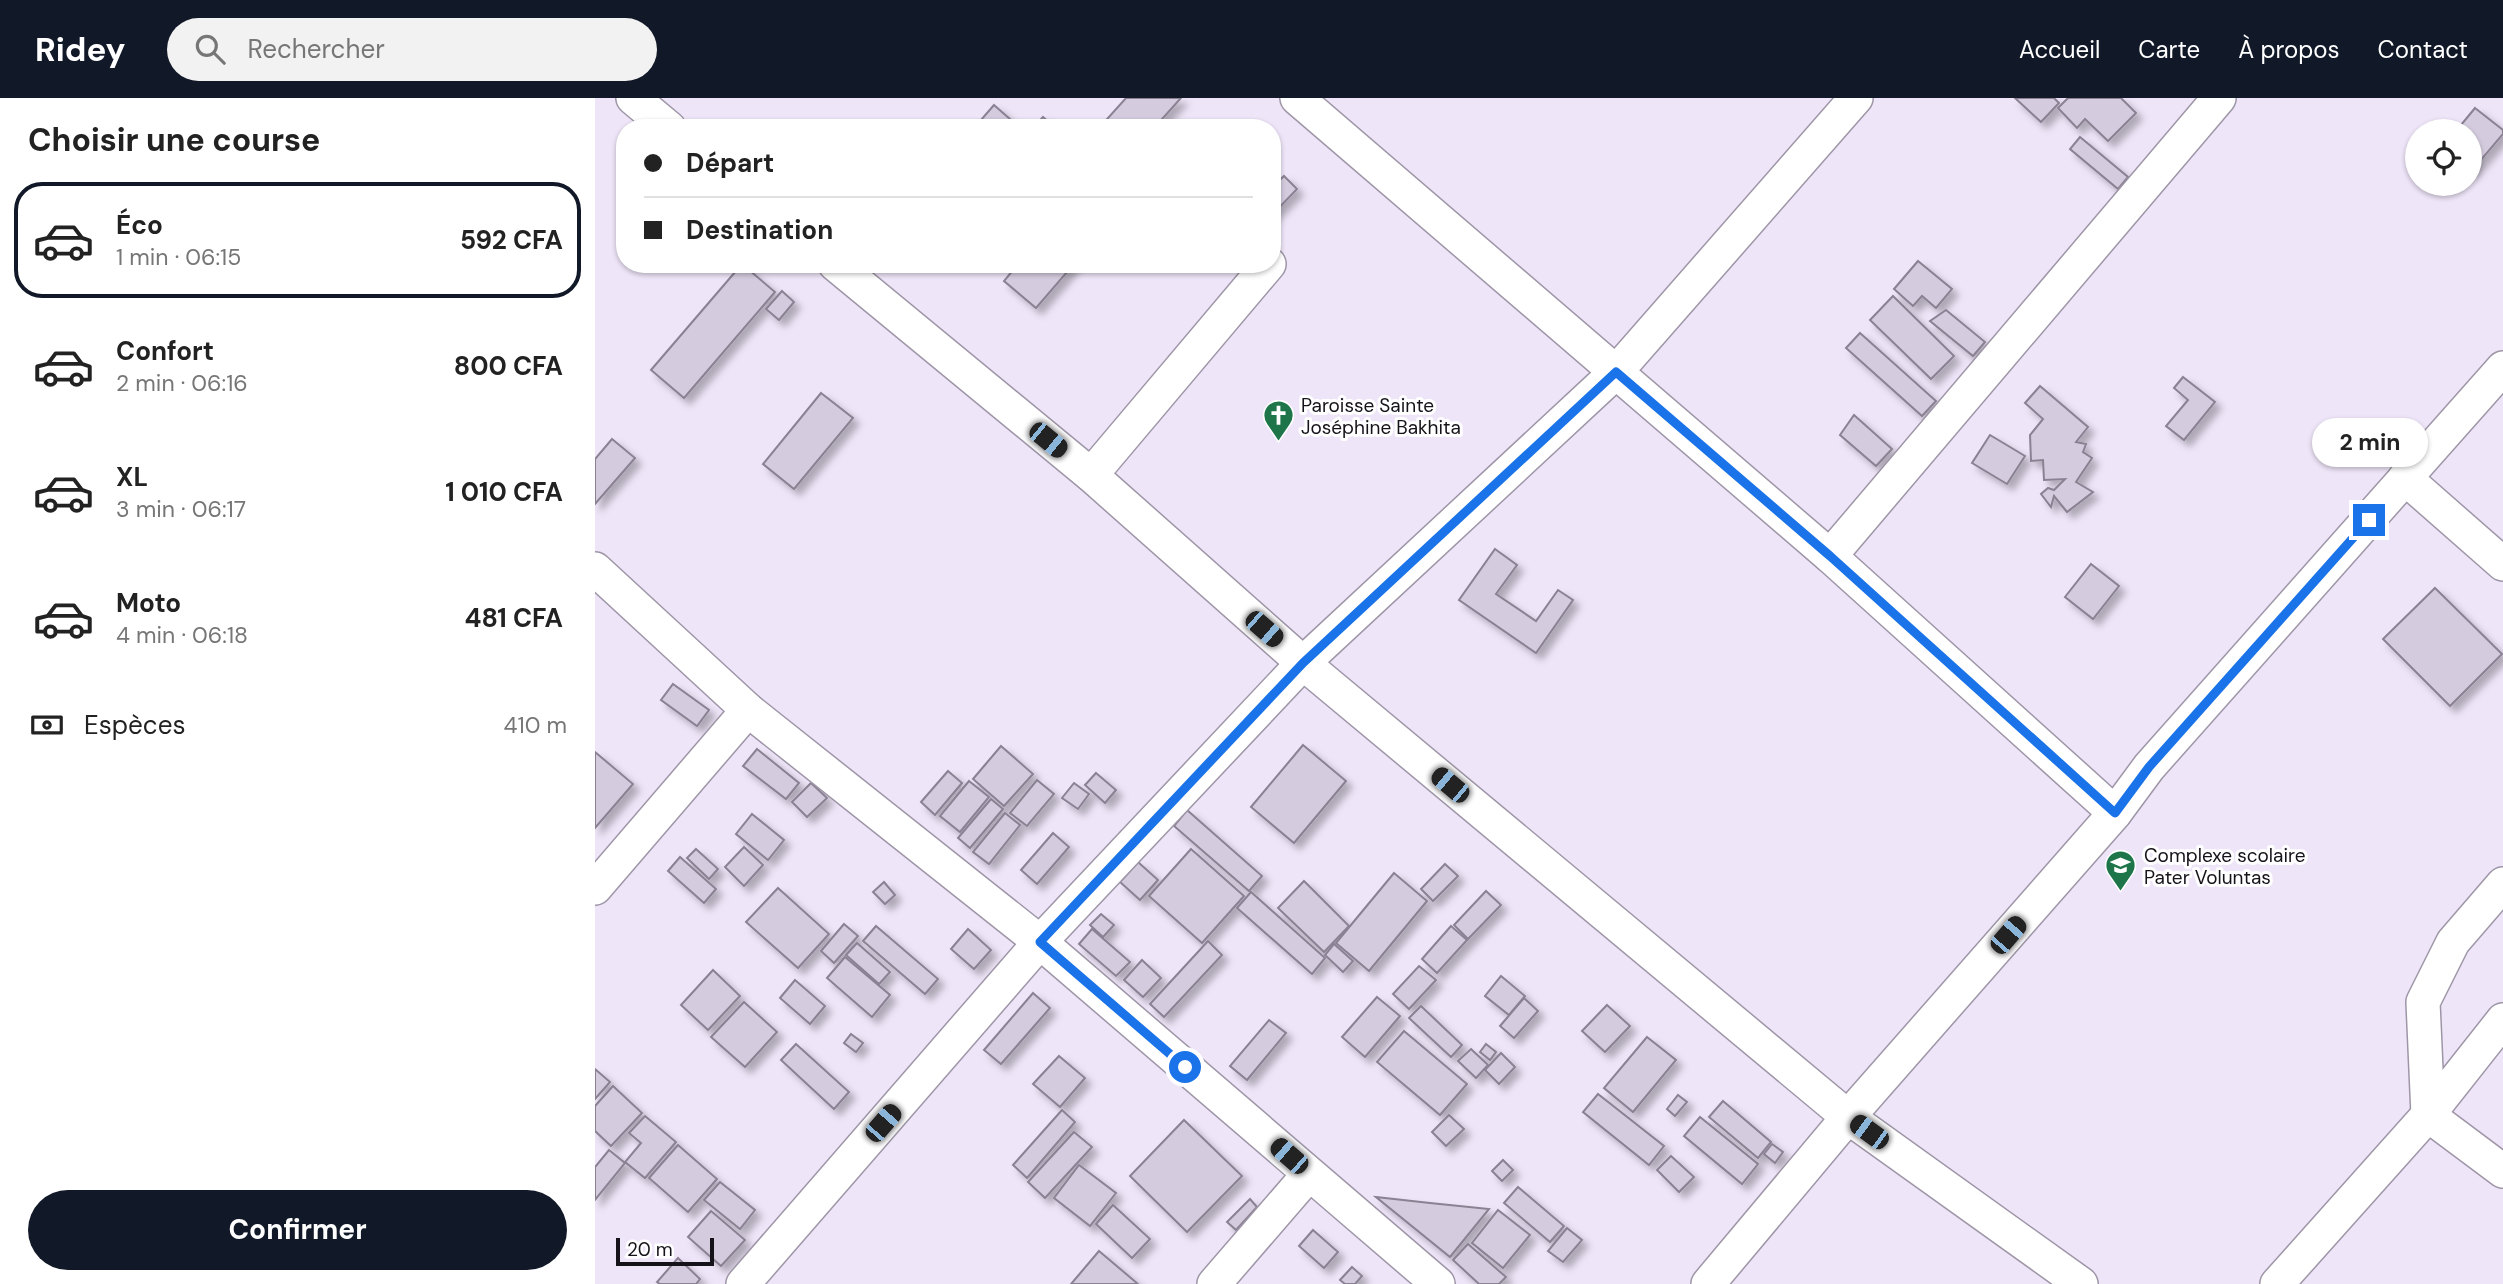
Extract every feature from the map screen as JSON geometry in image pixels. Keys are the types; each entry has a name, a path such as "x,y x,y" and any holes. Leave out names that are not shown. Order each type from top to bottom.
{"street":[{"path":"633,98 659,119"},
{"path":"1297,98 1830,556 2115,813"},
{"path":"743,1284 1040,942 1303,663 1616,372 1856,98"},
{"path":"1830,556 2219,98"},
{"path":"846,273 1091,475 1303,663 1848,1117 2081,1284"},
{"path":"1091,475 1262,273"},
{"path":"1708,1284 1848,1117 2115,813 2149,767 2503,368"},
{"path":"2405,478 2503,564"},
{"path":"595,569 748,710 1040,942 1438,1284"},
{"path":"595,888 748,710"},
{"path":"2428,1115 2423,1002 2453,942 2503,884"},
{"path":"2277,1284 2428,1115 2503,1020"},
{"path":"2428,1115 2503,1171"},
{"path":"1214,1284 1309,1174"}],"building":[{"path":"1126,98 1181,98 1162,119 1107,119"},
{"path":"2015,98 2054,98 2059,103 2041,122"},
{"path":"2068,98 2121,98 2136,113 2108,141 2085,119 2077,128 2058,108"},
{"path":"994,105 1010,119 982,119"},
{"path":"2475,108 2503,130 2503,134 2482,159 2482,119 2466,119"},
{"path":"2080,137 2128,177 2118,189 2070,149"},
{"path":"1284,176 1297,189 1281,206 1281,179"},
{"path":"1918,261 1952,289 1936,308 1922,296 1913,306 1894,289"},
{"path":"734,273 753,273 775,292 684,398 651,370"},
{"path":"1011,273 1066,273 1036,308 1004,281"},
{"path":"782,291 794,302 779,320 766,309"},
{"path":"1893,296 1954,356 1931,379 1870,320"},
{"path":"1946,310 1985,342 1973,356 1930,321"},
{"path":"1860,333 1936,401 1922,416 1846,348"},
{"path":"2183,377 2215,402 2184,440 2166,426 2188,400 2174,388"},
{"path":"2040,386 2088,427 2076,442 2086,444 2083,452 2092,458 2076,482 2093,492 2067,512 2054,496 2051,507 2041,494 2048,488 2054,490 2065,479 2044,480 2043,460 2031,461 2030,435 2043,419 2025,403"},
{"path":"821,393 853,418 794,489 763,464"},
{"path":"1854,415 1892,449 1876,466 1840,435"},
{"path":"1990,435 2025,456 2007,484 1972,463"},
{"path":"612,439 635,458 595,504 595,459"},
{"path":"1495,549 1517,565 1496,594 1536,621 1558,590 1573,600 1536,653 1459,600"},
{"path":"2091,564 2119,586 2093,619 2065,597"},
{"path":"2435,588 2502,654 2450,706 2383,639"},
{"path":"673,684 709,710 697,726 661,700"},
{"path":"1303,745 1346,781 1294,843 1251,807"},
{"path":"1001,746 1033,774 1004,806 973,779"},
{"path":"757,749 799,783 786,799 743,766"},
{"path":"595,752 633,784 595,828"},
{"path":"948,771 962,783 935,815 921,802"},
{"path":"1096,773 1116,790 1105,803 1085,785"},
{"path":"1037,780 1054,794 1027,826 1010,813"},
{"path":"969,781 989,797 960,832 940,816"},
{"path":"811,783 827,798 807,817 792,802"},
{"path":"1074,783 1089,794 1078,809 1062,798"},
{"path":"991,799 1003,809 970,848 958,838"},
{"path":"1187,810 1262,876 1249,891 1174,826"},
{"path":"1005,813 1020,825 989,864 973,852"},
{"path":"752,814 784,840 768,860 736,834"},
{"path":"1053,833 1069,847 1037,884 1021,870"},
{"path":"744,847 763,865 744,886 725,867"},
{"path":"696,849 718,869 709,879 687,858"},
{"path":"1191,849 1244,896 1202,943 1149,896"},
{"path":"680,857 716,889 704,903 668,871"},
{"path":"1138,862 1158,880 1140,900 1120,882"},
{"path":"1445,864 1458,876 1433,901 1421,889"},
{"path":"1394,873 1427,901 1369,971 1336,943"},
{"path":"1304,881 1349,926 1324,952 1278,908"},
{"path":"884,882 895,895 885,904 873,892"},
{"path":"778,888 829,934 798,968 746,922"},
{"path":"1486,891 1501,905 1468,939 1454,925"},
{"path":"1251,892 1325,958 1312,974 1237,908"},
{"path":"1101,914 1114,925 1103,937 1090,925"},
{"path":"844,924 858,936 834,963 821,951"},
{"path":"876,926 938,979 925,994 863,941"},
{"path":"1451,926 1467,940 1437,973 1422,959"},
{"path":"968,929 991,950 974,969 951,949"},
{"path":"1092,929 1130,962 1116,976 1079,944"},
{"path":"1208,941 1222,955 1164,1017 1150,1004"},
{"path":"857,943 890,972 879,984 846,955"},
{"path":"1334,944 1353,961 1343,972 1325,955"},
{"path":"845,957 890,995 872,1017 827,978"},
{"path":"1142,960 1161,978 1143,997 1124,980"},
{"path":"1419,966 1436,980 1409,1009 1393,994"},
{"path":"713,970 740,996 708,1030 681,1005"},
{"path":"1501,976 1525,996 1509,1015 1485,996"},
{"path":"795,980 825,1006 810,1024 780,998"},
{"path":"1033,993 1050,1008 1001,1064 984,1050"},
{"path":"1377,997 1400,1016 1365,1057 1342,1037"},
{"path":"1524,998 1538,1011 1514,1038 1500,1026"},
{"path":"744,1002 777,1032 745,1067 711,1037"},
{"path":"1607,1005 1630,1026 1605,1052 1582,1031"},
{"path":"1421,1006 1462,1045 1451,1057 1409,1018"},
{"path":"1269,1020 1286,1033 1247,1080 1230,1066"},
{"path":"1404,1031 1467,1084 1440,1115 1377,1062"},
{"path":"851,1034 863,1043 856,1052 844,1043"},
{"path":"1647,1037 1676,1060 1633,1112 1604,1088"},
{"path":"796,1044 849,1092 834,1109 781,1060"},
{"path":"1486,1044 1496,1052 1490,1060 1480,1052"},
{"path":"1471,1049 1488,1065 1476,1078 1458,1061"},
{"path":"1501,1053 1515,1067 1499,1084 1485,1070"},
{"path":"1059,1056 1085,1078 1060,1107 1033,1084"},
{"path":"595,1069 610,1082 595,1099"},
{"path":"613,1086 642,1113 611,1146 595,1131 595,1106"},
{"path":"1598,1094 1664,1146 1649,1165 1583,1112"},
{"path":"1678,1095 1687,1102 1675,1116 1667,1109"},
{"path":"1723,1101 1771,1142 1758,1158 1709,1117"},
{"path":"1062,1110 1075,1122 1027,1178 1013,1165"},
{"path":"1449,1115 1464,1129 1446,1146 1432,1132"},
{"path":"645,1116 676,1142 645,1178 625,1162 641,1143 629,1133"},
{"path":"1700,1117 1758,1164 1742,1184 1684,1136"},
{"path":"1184,1120 1242,1176 1187,1232 1130,1176"},
{"path":"1074,1132 1092,1147 1045,1198 1028,1182"},
{"path":"1772,1144 1783,1152 1775,1163 1764,1154"},
{"path":"678,1145 717,1179 688,1212 649,1178"},
{"path":"609,1150 625,1163 595,1200 595,1167"},
{"path":"1671,1156 1694,1177 1679,1192 1657,1170"},
{"path":"1503,1160 1513,1170 1502,1181 1492,1171"},
{"path":"1079,1165 1116,1193 1090,1226 1054,1198"},
{"path":"720,1182 755,1210 740,1229 704,1200"},
{"path":"1518,1187 1564,1226 1550,1242 1504,1203"},
{"path":"1376,1197 1430,1203 1489,1209 1450,1257"},
{"path":"1250,1199 1257,1207 1236,1230 1227,1222"},
{"path":"1113,1205 1150,1239 1132,1258 1096,1224"},
{"path":"1498,1210 1530,1235 1503,1268 1472,1243"},
{"path":"711,1211 745,1240 721,1266 688,1237"},
{"path":"1567,1228 1582,1240 1563,1262 1548,1251"},
{"path":"1313,1230 1338,1252 1324,1268 1299,1246"},
{"path":"1468,1244 1506,1277 1499,1284 1479,1284 1453,1260"},
{"path":"1099,1251 1138,1284 1071,1284"},
{"path":"678,1258 700,1279 696,1284 657,1282"},
{"path":"1352,1267 1362,1276 1355,1284 1345,1284 1340,1280"}],"place":[{"name":"Paroisse Sainte Joséphine Bakhita","path":"1278,443"},
{"name":"Complexe scolaire Pater Voluntas","path":"2121,893"}],"route":[{"path":"1185,1067 1040,942 1303,663 1616,372 1830,556 2115,813 2149,767 2369,520"}]}
